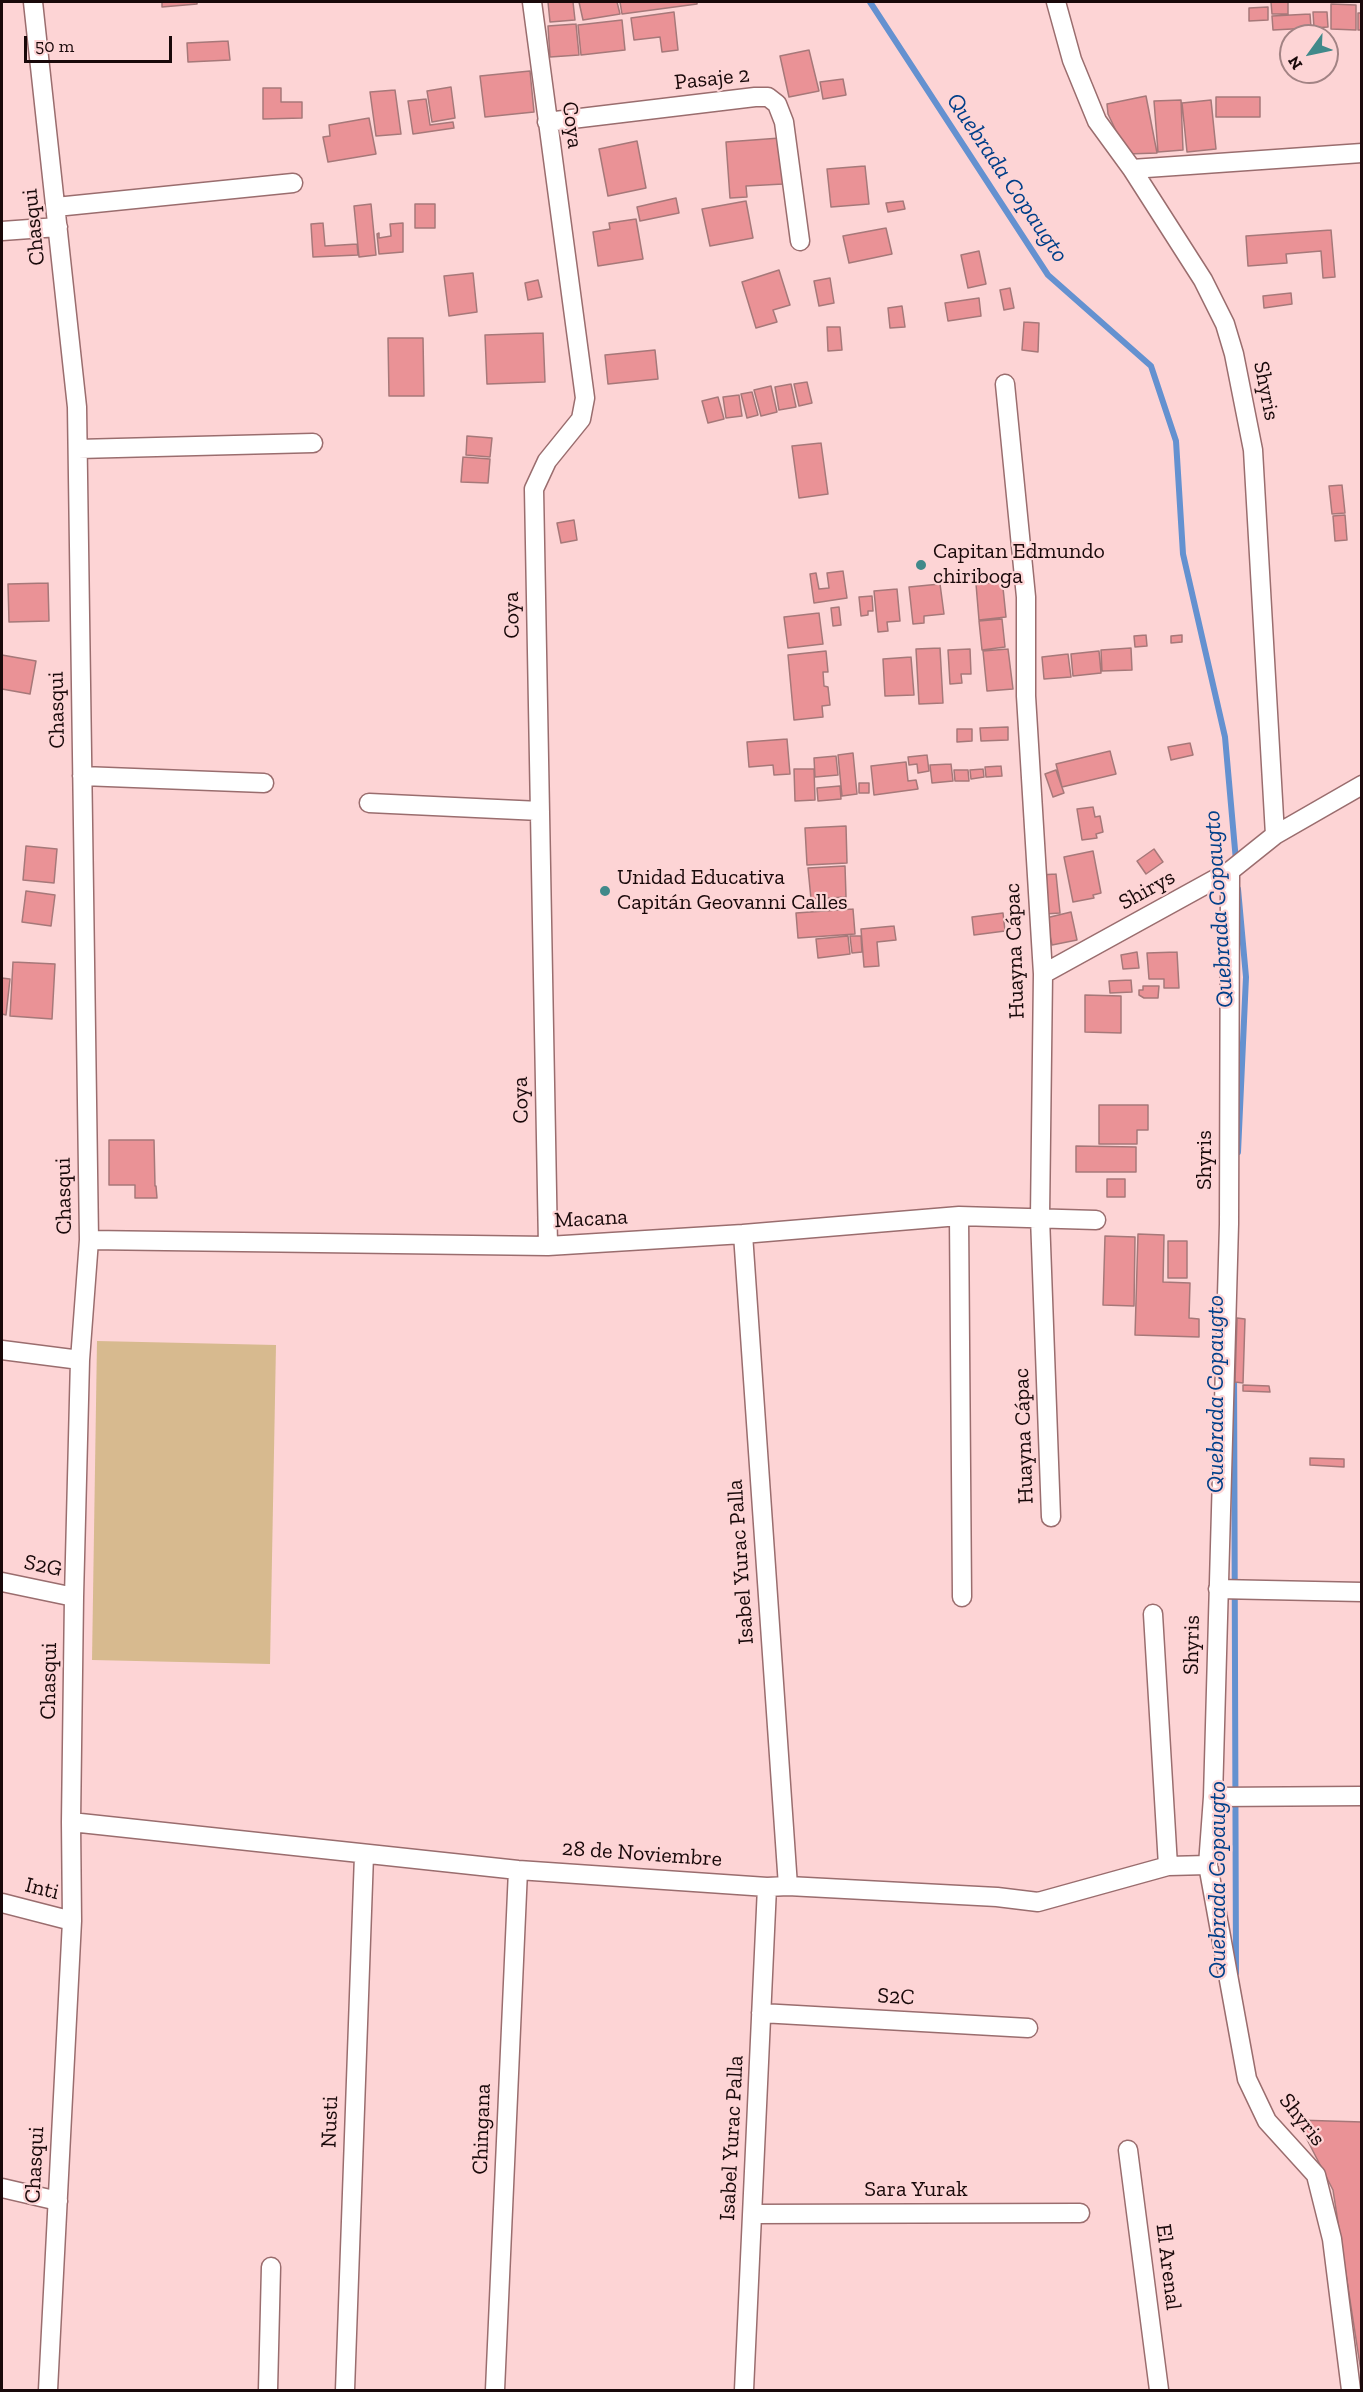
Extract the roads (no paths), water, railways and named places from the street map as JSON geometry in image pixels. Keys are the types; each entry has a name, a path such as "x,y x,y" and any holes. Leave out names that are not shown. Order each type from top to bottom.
{"street":[{"name":"Chasqui","path":"33,2 77,407 88,1240 80,1360 74,1597 70,1822 72,1921 48,2391"},
{"name":"Coya","path":"532,2 585,398 581,419 547,461 534,489 548,1246"},
{"name":"Shyris","path":"1056,2 1072,60 1097,121 1132,169 1203,280 1225,324 1234,354 1253,450 1275,835"},
{"name":"Pasaje 2","path":"547,122 755,97 768,98 777,104 784,122 800,242"},
{"path":"1132,169 1362,153"},
{"path":"56,207 292,183"},
{"path":"2,231 58,227"},
{"name":"Huayna Cápac","path":"1005,384 1026,597 1026,696 1043,974 1040,1217 1051,1517"},
{"path":"78,449 313,443"},
{"path":"82,776 264,783"},
{"name":"Shirys","path":"1043,974 1230,871 1275,835 1362,785"},
{"path":"369,803 540,811"},
{"name":"Shyris","path":"1230,871 1229,1224 1213,1797 1208,1865 1247,2079 1267,2121 1316,2175 1332,2239 1351,2391"},
{"path":"959,1216 962,1597"},
{"name":"Macana","path":"88,1240 548,1246 743,1234 959,1216 1096,1220"},
{"name":"Isabel Yurac Palla","path":"743,1234 788,1886"},
{"path":"2,1350 80,1360"},
{"name":"S2G","path":"2,1582 74,1597"},
{"path":"1218,1589 1362,1592"},
{"path":"1153,1614 1168,1866"},
{"path":"1213,1797 1362,1796"},
{"name":"28 de Noviembre","path":"70,1822 518,1870 767,1887 788,1886 997,1897 1038,1902 1168,1866 1208,1865"},
{"name":"Nusti","path":"345,2391 364,1855"},
{"name":"Chingana","path":"495,2391 518,1870"},
{"name":"Isabel Yurac Palla","path":"744,2391 767,1887"},
{"name":"Inti","path":"2,1904 72,1921"},
{"name":"S2C","path":"761,2013 1028,2028"},
{"name":"El Arenal","path":"1128,2150 1160,2391"},
{"path":"2,2188 58,2202"},
{"name":"Sara Yurak","path":"752,2214 1080,2214"},
{"path":"268,2391 271,2267"}],"waterway":[{"name":"Quebrada Copaugto","path":"870,2 1048,275 1151,366 1176,441 1183,554 1225,737 1236,861"},
{"name":"Quebrada Copaugto","path":"1238,889 1246,977 1238,1152"},
{"name":"Quebrada Copaugto","path":"1234,1363 1236,1973"}],"place":[{"name":"Capitan Edmundo chiriboga","path":"921,565"},
{"name":"Unidad Educativa Capitán Geovanni Calles","path":"605,891"}]}
